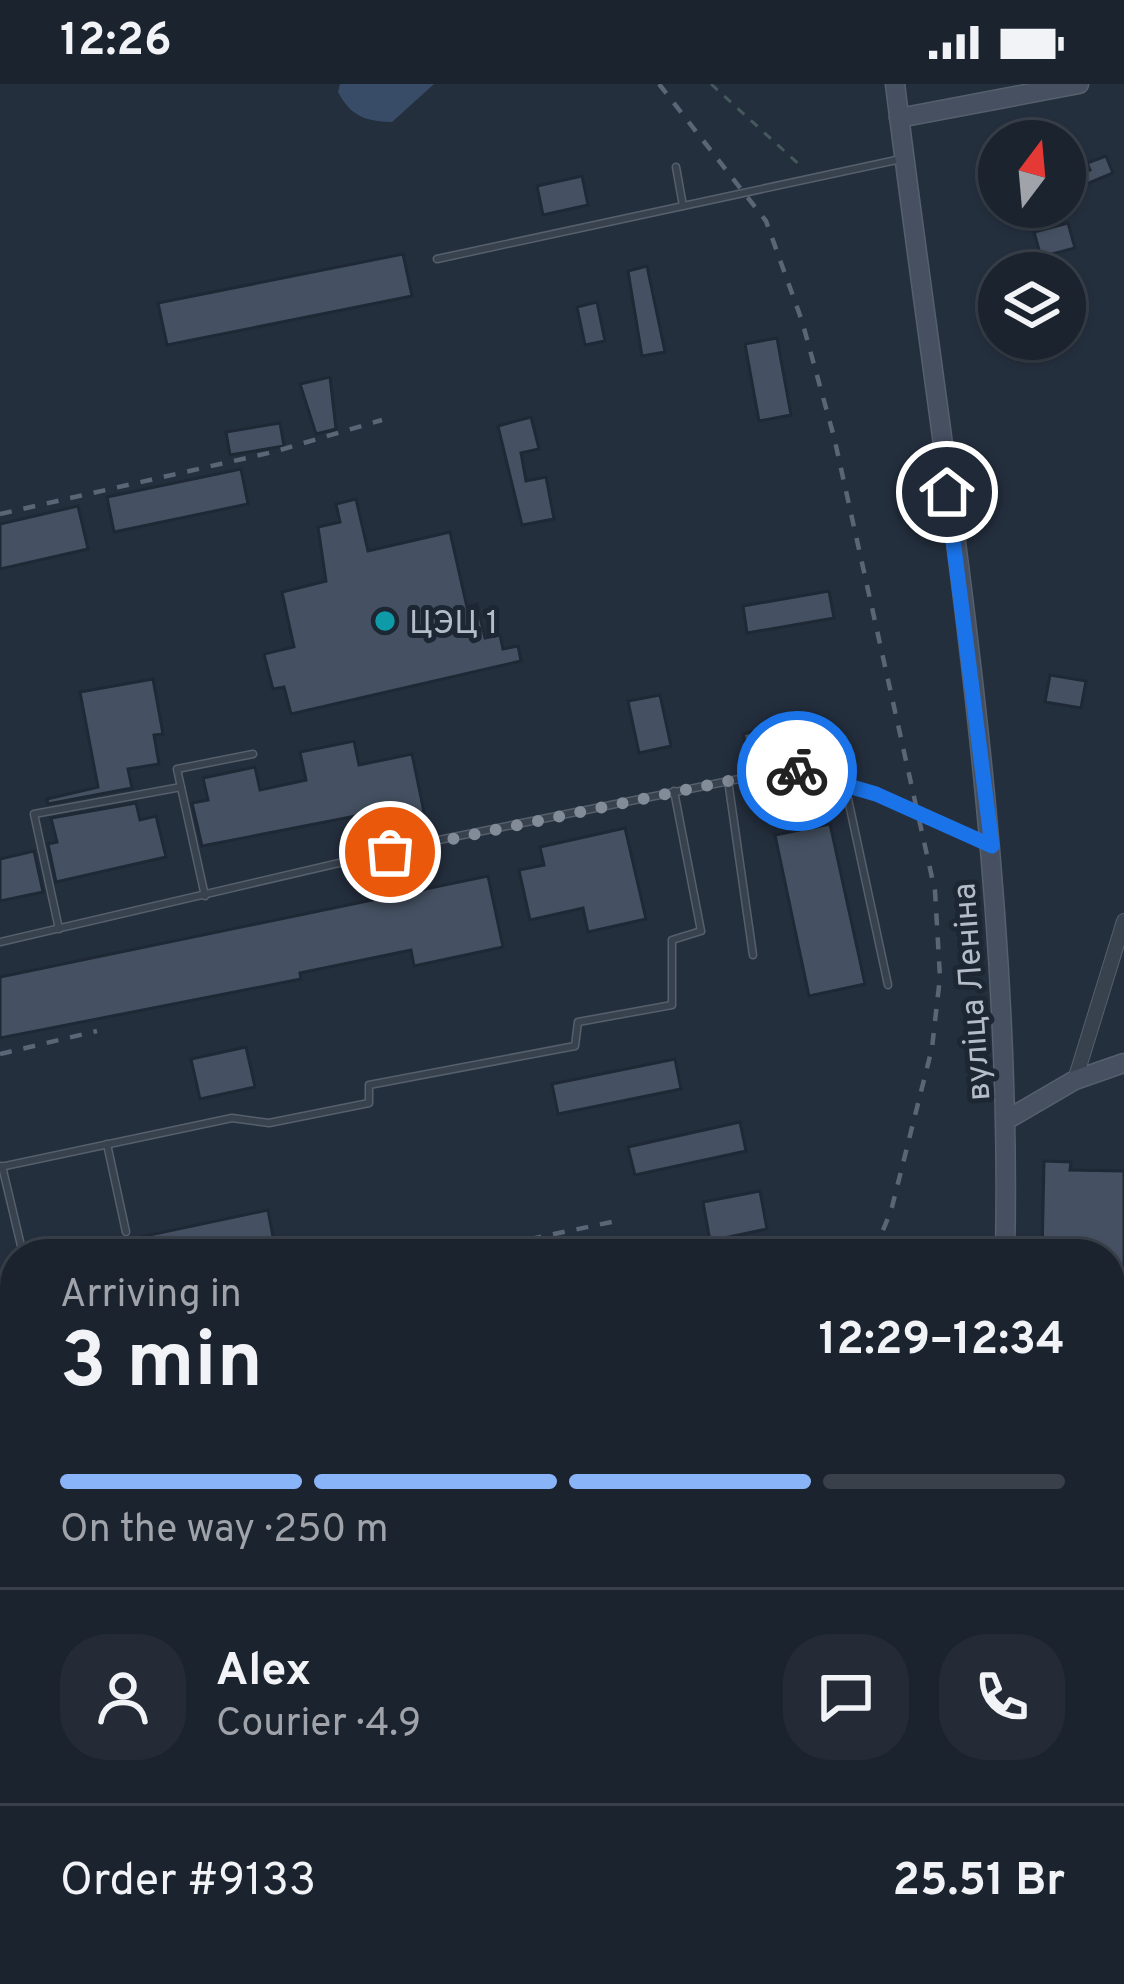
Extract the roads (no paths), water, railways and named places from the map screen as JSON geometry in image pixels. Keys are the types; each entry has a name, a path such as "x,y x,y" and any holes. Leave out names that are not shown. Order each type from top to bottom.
{"main road":[{"name":"вуліца Леніна","path":"895,84 992,846 1008,1119 1005,1239"},
{"path":"899,118 1037,88 1079,84"},
{"path":"1008,1119 1075,1081 1124,1064"}],"street":[{"path":"1075,1081 1124,921"}],"lane":[{"path":"437,259 904,158"},
{"path":"676,166 683,206"},
{"path":"205,896 177,769 253,754"},
{"path":"0,942 788,769 845,785 992,846"},
{"path":"728,780 753,955"},
{"path":"845,785 888,985"},
{"path":"59,929 34,814 181,787"},
{"path":"19,1239 1,1166 232,1118 269,1123 369,1103 369,1085 575,1046 578,1022 672,1005 672,940 701,931 674,791"},
{"path":"107,1144 126,1232"}],"water":[{"path":"340,84 434,84 392,122 353,112 338,92"}],"railway":[{"path":"659,84 766,221 802,321 834,437 935,891 940,977 932,1048 891,1211 879,1239"},
{"path":"0,514 273,452 382,420"},
{"path":"0,1054 97,1031"},
{"path":"530,1239 621,1220"}],"place":[{"name":"ЦЭЦ 1","path":"385,621"}]}
